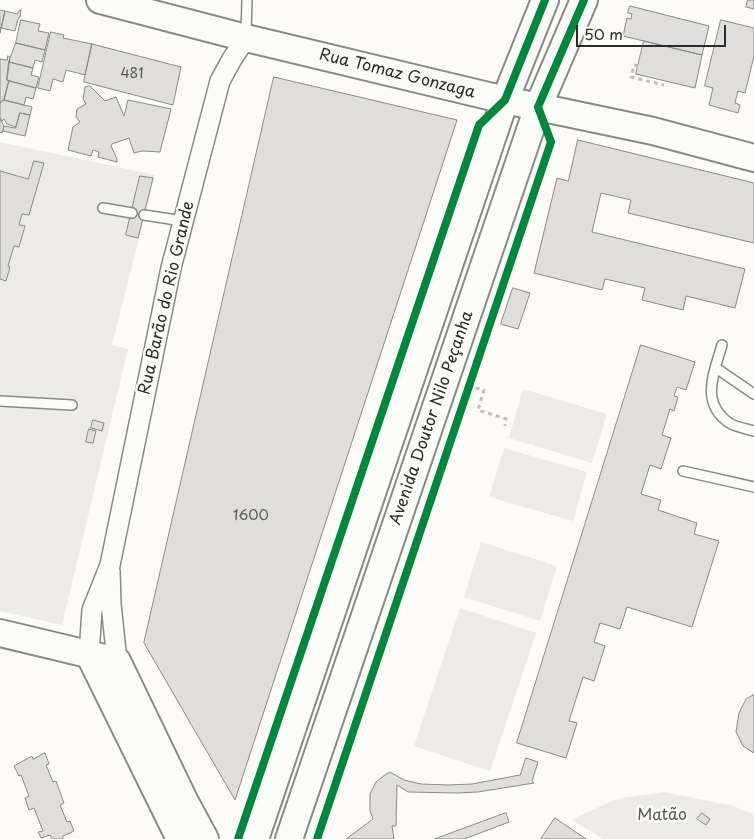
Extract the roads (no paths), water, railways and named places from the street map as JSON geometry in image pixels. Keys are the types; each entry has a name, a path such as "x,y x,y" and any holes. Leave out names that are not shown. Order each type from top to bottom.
{"main road":[{"name":"Rua Tomaz Gonzaga","path":"100,0 246,38 505,100 653,131 754,158"},
{"name":"Avenida Doutor Nilo Peçanha","path":"255,839 505,100 545,0"},
{"name":"Avenida Doutor Nilo Peçanha","path":"289,839 538,107 584,0"},
{"path":"0,633 117,661 184,800 205,839"},
{"path":"89,654 180,839"},
{"path":"153,785 184,800"}],"street":[{"name":"Rua Barão do Rio Grande","path":"89,654 92,610 110,565 171,268 220,81 246,38"},
{"name":"Rua Barão do Rio Grande","path":"110,565 111,604 117,661"}],"lane":[{"path":"246,38 247,0"},
{"path":"104,208 132,213"},
{"path":"144,215 183,221"},
{"path":"722,345 710,389 716,411 732,424 754,431"},
{"path":"716,368 754,394"},
{"path":"0,401 72,405"},
{"path":"683,471 754,487"}],"park label":[{"name":"Matão","path":"662,816"}]}
